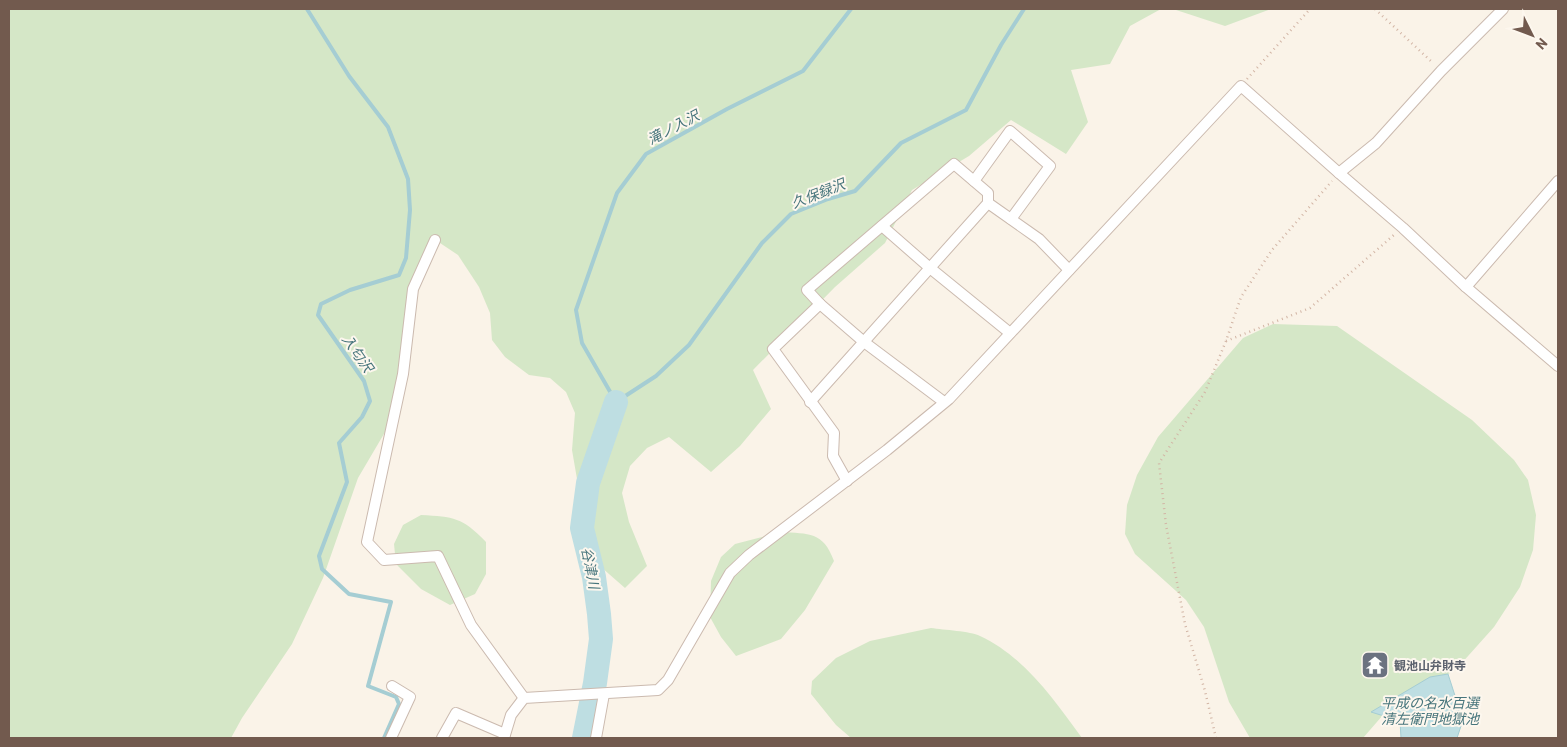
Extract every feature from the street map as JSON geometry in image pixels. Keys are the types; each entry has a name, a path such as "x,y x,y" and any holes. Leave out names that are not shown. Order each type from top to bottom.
{"street":[{"path":"1339,174 1376,144 1442,71 1503,9"},
{"path":"442,738 456,712 505,736 511,715 524,698 658,690 668,680 730,574 749,555 847,481 944,402 1241,86 1339,174 1403,228 1466,287 1558,366"},
{"path":"974,180 1010,131 1050,166 1011,219"},
{"path":"810,402 864,342 988,203 988,193 954,164 807,290 820,304 864,342 944,402"},
{"path":"1466,287 1558,181"},
{"path":"988,203 1040,239 1069,270"},
{"path":"882,226 1010,333"},
{"path":"435,240 412,289 403,374 367,542 384,560 438,556 471,625 524,698"},
{"path":"820,304 773,349 834,433 832,456 847,481"},
{"path":"391,738 410,697 392,686"},
{"path":"596,738 604,694"}],"path":[{"path":"1241,86 1310,9"},
{"path":"1374,9 1442,71"},
{"path":"1216,738 1205,691 1185,624 1166,525 1159,463 1205,392 1226,341 1240,297 1272,250 1339,174"},
{"path":"1226,341 1310,308 1403,228"}],"green space":[{"path":"9,9 1161,9 1130,26 1110,64 1071,70 1088,122 1066,154 1011,120 969,156 912,190 885,243 835,287 753,370 771,409 740,446 711,472 669,437 647,448 630,466 622,493 629,522 647,566 625,588 601,567 586,531 572,450 575,413 566,392 550,378 529,375 505,357 492,340 490,313 479,287 458,255 440,243 419,285 407,380 398,410 358,478 323,578 292,644 242,718 231,738 9,738"},
{"path":"1173,9 1271,9 1225,26"},
{"path":"1273,324 1337,326 1472,420 1514,460 1528,480 1536,515 1533,550 1520,587 1494,627 1460,665 1432,687 1383,715 1363,738 1250,738 1229,702 1204,627 1186,600 1135,554 1125,534 1127,505 1137,475 1158,437 1243,338"},
{"path":"421,515 457,520 464,523 486,542 486,574 475,594 450,605 421,589 396,564 394,544 403,525"},
{"path":"781,532 807,534 820,539 830,551 834,561 805,610 781,639 736,656 721,637 710,617 711,581 721,557 735,544"},
{"path":"931,628 976,634 1011,655 1025,667 1061,709 1082,738 851,738 836,725 811,694 812,681 836,658 870,641"}],"water":[{"name":"平成の名水百選 清左衛門地獄池","path":"1448,674 1458,705 1461,726 1457,738 1401,738 1400,721 1371,712 1430,677"}],"waterway":[{"name":"入匂沢","path":"307,9 349,76 388,127 408,179 410,210 406,258 399,275 350,290 321,304 318,315 364,381 370,401 362,417 339,443 347,482 319,556 322,569 349,594 391,602 368,686 396,697 399,704 384,738"},
{"name":"久保録沢","path":"851,9 803,71 727,109 646,154 617,193 576,310 582,343 616,402 656,376 689,345 762,243 791,214 828,199 855,191 901,143 966,110 1001,45 1024,9"},
{"name":"谷津川","path":"584,738 595,683 601,639 594,577 582,528 588,483 616,402"}],"place":[{"name":"観池山弁財寺","path":"1375,665"}],"water label":[{"name":"滝ノ入沢","path":"673,127"}]}
